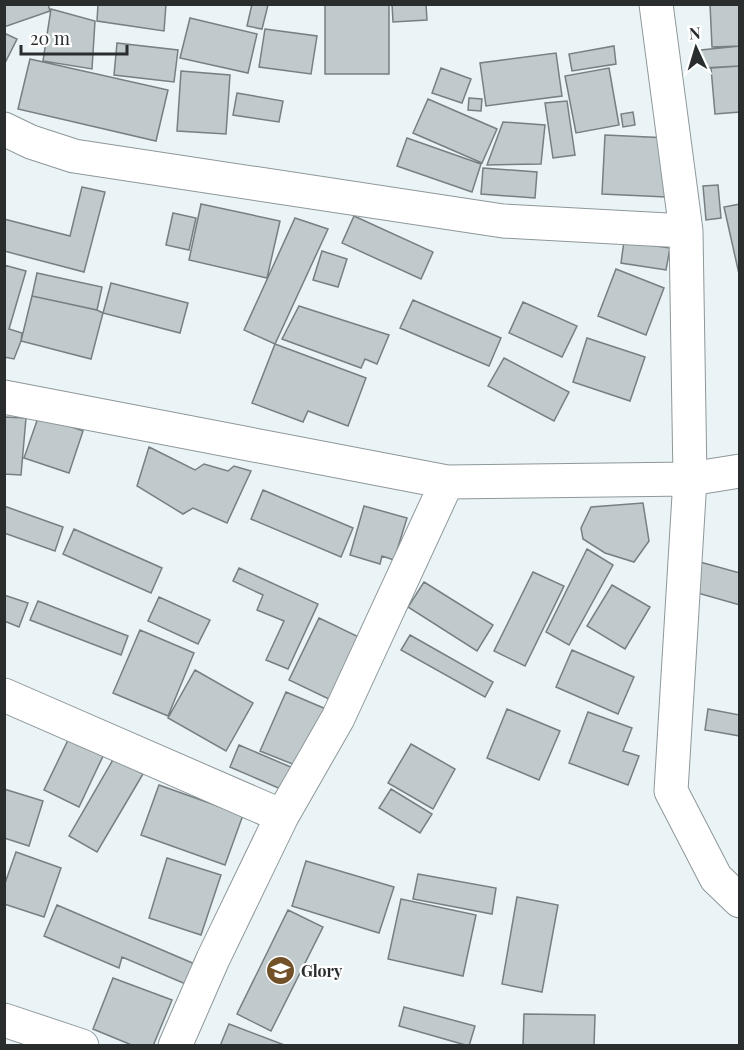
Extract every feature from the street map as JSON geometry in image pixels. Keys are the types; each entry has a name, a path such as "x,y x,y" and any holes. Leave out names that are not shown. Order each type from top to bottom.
{"street":[{"path":"656,4 686,231 690,479 671,791 716,878 740,901"},
{"path":"4,129 31,142 74,156 480,218 686,231"},
{"path":"4,397 447,482 690,479 740,471"},
{"path":"175,1046 213,959 282,816 338,718 447,482"},
{"path":"4,695 282,816"},
{"path":"4,1020 82,1046"}],"building":[{"path":"4,4 48,4 50,11 4,27"},
{"path":"98,4 166,4 164,31 97,21"},
{"path":"252,4 268,5 262,29 247,26"},
{"path":"325,4 389,4 389,74 325,74"},
{"path":"392,4 426,4 427,20 393,22"},
{"path":"710,4 740,4 740,46 712,47"},
{"path":"51,9 95,21 92,69 43,61"},
{"path":"190,18 257,34 248,73 180,58"},
{"path":"265,29 317,36 311,74 259,67"},
{"path":"4,33 17,39 4,65"},
{"path":"117,43 178,50 174,82 114,75"},
{"path":"614,46 616,64 572,71 569,54"},
{"path":"740,46 740,66 702,68 701,50"},
{"path":"556,53 562,96 486,106 480,63"},
{"path":"30,59 168,90 156,141 18,109"},
{"path":"740,66 740,112 715,114 711,68"},
{"path":"441,68 471,79 462,103 432,93"},
{"path":"609,68 619,125 576,133 565,76"},
{"path":"181,71 230,75 226,134 177,131"},
{"path":"237,93 283,101 279,122 233,115"},
{"path":"469,98 482,99 481,111 468,110"},
{"path":"428,99 497,129 482,163 413,133"},
{"path":"567,101 575,155 553,158 545,103"},
{"path":"633,112 635,125 623,127 621,114"},
{"path":"503,122 545,125 541,164 487,165"},
{"path":"605,135 669,138 666,197 602,194"},
{"path":"407,138 481,164 472,192 397,166"},
{"path":"483,168 537,172 535,198 481,194"},
{"path":"718,185 721,218 706,220 703,186"},
{"path":"82,187 105,192 84,272 4,251 4,219 70,236"},
{"path":"201,204 280,221 267,278 189,260"},
{"path":"740,204 740,274 739,274 724,207"},
{"path":"173,213 196,218 189,250 166,245"},
{"path":"354,216 433,252 421,279 342,243"},
{"path":"295,218 328,229 275,344 244,330"},
{"path":"624,241 670,248 666,270 621,263"},
{"path":"322,251 347,259 338,287 313,280"},
{"path":"4,265 26,271 9,329 22,333 14,359 4,357"},
{"path":"616,269 664,288 646,335 598,316"},
{"path":"37,273 102,287 97,310 32,296"},
{"path":"111,283 188,303 180,333 103,313"},
{"path":"32,296 103,313 91,359 21,341"},
{"path":"413,300 501,338 489,366 400,328"},
{"path":"523,302 577,326 562,357 509,333"},
{"path":"299,306 389,335 377,364 365,359 361,368 282,339"},
{"path":"587,338 645,357 630,401 573,382"},
{"path":"275,344 366,378 348,426 308,411 303,422 252,403"},
{"path":"504,358 569,392 554,421 488,386"},
{"path":"39,415 83,431 69,473 24,458"},
{"path":"4,417 26,418 21,475 4,474"},
{"path":"149,447 195,470 204,464 228,471 234,466 251,471 227,523 193,508 183,514 137,486"},
{"path":"263,490 353,528 341,557 251,519"},
{"path":"643,503 649,541 634,562 605,553 583,539 581,528 591,507"},
{"path":"4,506 63,527 55,551 4,533"},
{"path":"364,506 407,518 394,560 382,556 380,564 350,555"},
{"path":"74,529 162,568 151,593 63,554"},
{"path":"587,549 613,565 569,645 546,632"},
{"path":"682,557 740,573 740,605 673,586"},
{"path":"239,568 318,604 288,669 266,660 284,621 257,610 263,595 233,581"},
{"path":"533,572 564,586 525,666 494,651"},
{"path":"424,582 493,625 477,651 408,607"},
{"path":"612,585 650,607 625,649 587,626"},
{"path":"4,595 28,603 19,627 4,621"},
{"path":"159,597 210,620 198,644 148,621"},
{"path":"38,601 128,636 121,655 30,620"},
{"path":"319,618 363,639 333,701 289,680"},
{"path":"140,630 194,653 168,716 113,693"},
{"path":"410,635 493,682 485,697 401,650"},
{"path":"572,650 634,677 618,714 556,687"},
{"path":"195,670 253,703 226,751 168,718"},
{"path":"286,692 326,709 300,767 260,751"},
{"path":"507,709 560,731 539,780 487,758"},
{"path":"708,709 740,715 740,736 705,730"},
{"path":"588,712 632,728 623,751 639,756 628,785 569,763"},
{"path":"69,738 104,754 79,807 44,790"},
{"path":"411,744 455,769 433,809 388,783"},
{"path":"239,745 293,768 283,790 230,767"},
{"path":"114,758 143,774 97,852 69,836"},
{"path":"159,785 243,815 225,865 141,835"},
{"path":"4,789 43,801 29,846 4,838"},
{"path":"391,789 432,814 420,833 379,808"},
{"path":"16,852 61,868 44,917 4,904 4,886"},
{"path":"167,858 221,875 201,935 149,918"},
{"path":"306,861 394,887 379,933 292,906"},
{"path":"418,874 496,888 492,914 413,899"},
{"path":"517,897 558,905 542,992 502,984"},
{"path":"401,899 476,915 463,976 388,959"},
{"path":"57,905 197,965 188,985 122,957 119,968 44,936"},
{"name":"Glory","path":"288,910 323,927 271,1031 237,1014"},
{"path":"113,978 172,1000 153,1046 134,1046 93,1029"},
{"path":"404,1007 475,1026 469,1046 399,1026"},
{"path":"524,1014 595,1015 594,1046 523,1046"},
{"path":"229,1024 287,1046 220,1046"}],"place":[{"name":"Glory","path":"280,970"}]}
